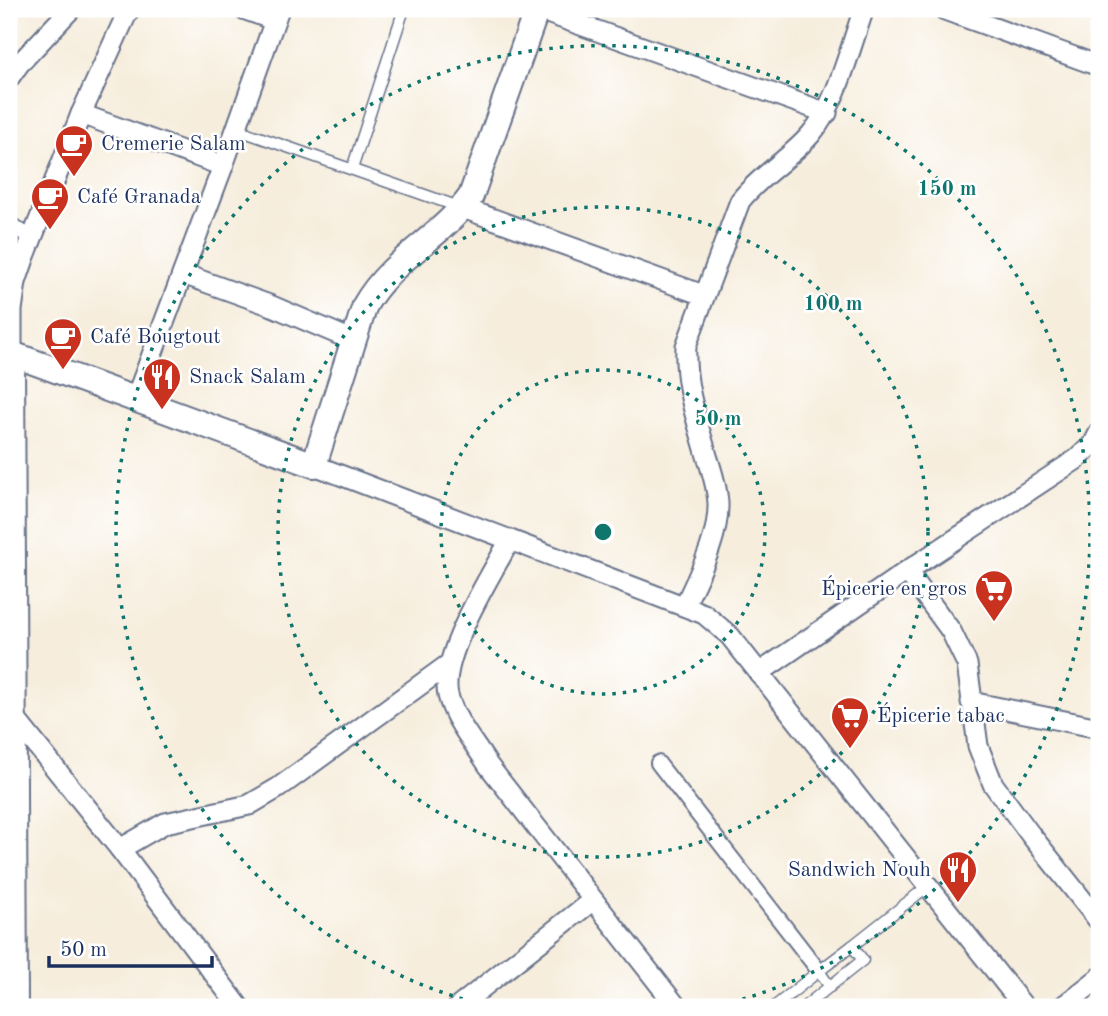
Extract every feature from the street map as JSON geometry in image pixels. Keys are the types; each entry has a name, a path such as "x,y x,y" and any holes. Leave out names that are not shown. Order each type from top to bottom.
{"street":[{"path":"9,78 71,9"},
{"path":"15,1007 14,300 22,251 129,9"},
{"path":"135,400 277,14 243,9"},
{"path":"314,465 365,306 388,273 463,208 471,196 537,9 827,113"},
{"path":"685,605 716,526 718,503 714,479 689,393 685,367 686,346 740,201 751,187 805,141 827,113 864,9"},
{"path":"942,9 1099,65"},
{"path":"81,114 223,166"},
{"path":"463,208 703,295"},
{"path":"9,224 22,251"},
{"path":"183,274 272,306 354,341"},
{"path":"12,354 314,465 704,614 730,636 1024,1007"},
{"path":"759,673 1077,459 1097,442"},
{"path":"510,540 463,630 449,664 448,694 462,725 512,797 677,1007"},
{"path":"907,571 951,631 967,664 978,746 993,784 1099,921"},
{"path":"120,849 165,823 249,805 278,788 449,664"},
{"path":"971,702 1099,728"},
{"path":"13,716 120,849 239,1007"},
{"path":"658,763 819,971"},
{"path":"458,1007 593,900"},
{"path":"1071,1005 1099,978"}],"lane":[{"path":"352,169 404,9"},
{"path":"236,129 463,208"},
{"path":"775,1007 928,887"},
{"path":"804,1007 863,960 852,946"},
{"path":"819,971 830,987"}],"place":[{"name":"Cremerie Salam","path":"74,178"},
{"name":"Café Granada","path":"50,231"},
{"name":"Café Bougtout","path":"63,371"},
{"name":"Snack Salam","path":"162,411"},
{"name":"Épicerie en gros","path":"994,623"},
{"name":"Épicerie tabac","path":"850,750"},
{"name":"Sandwich Nouh","path":"958,904"}]}
